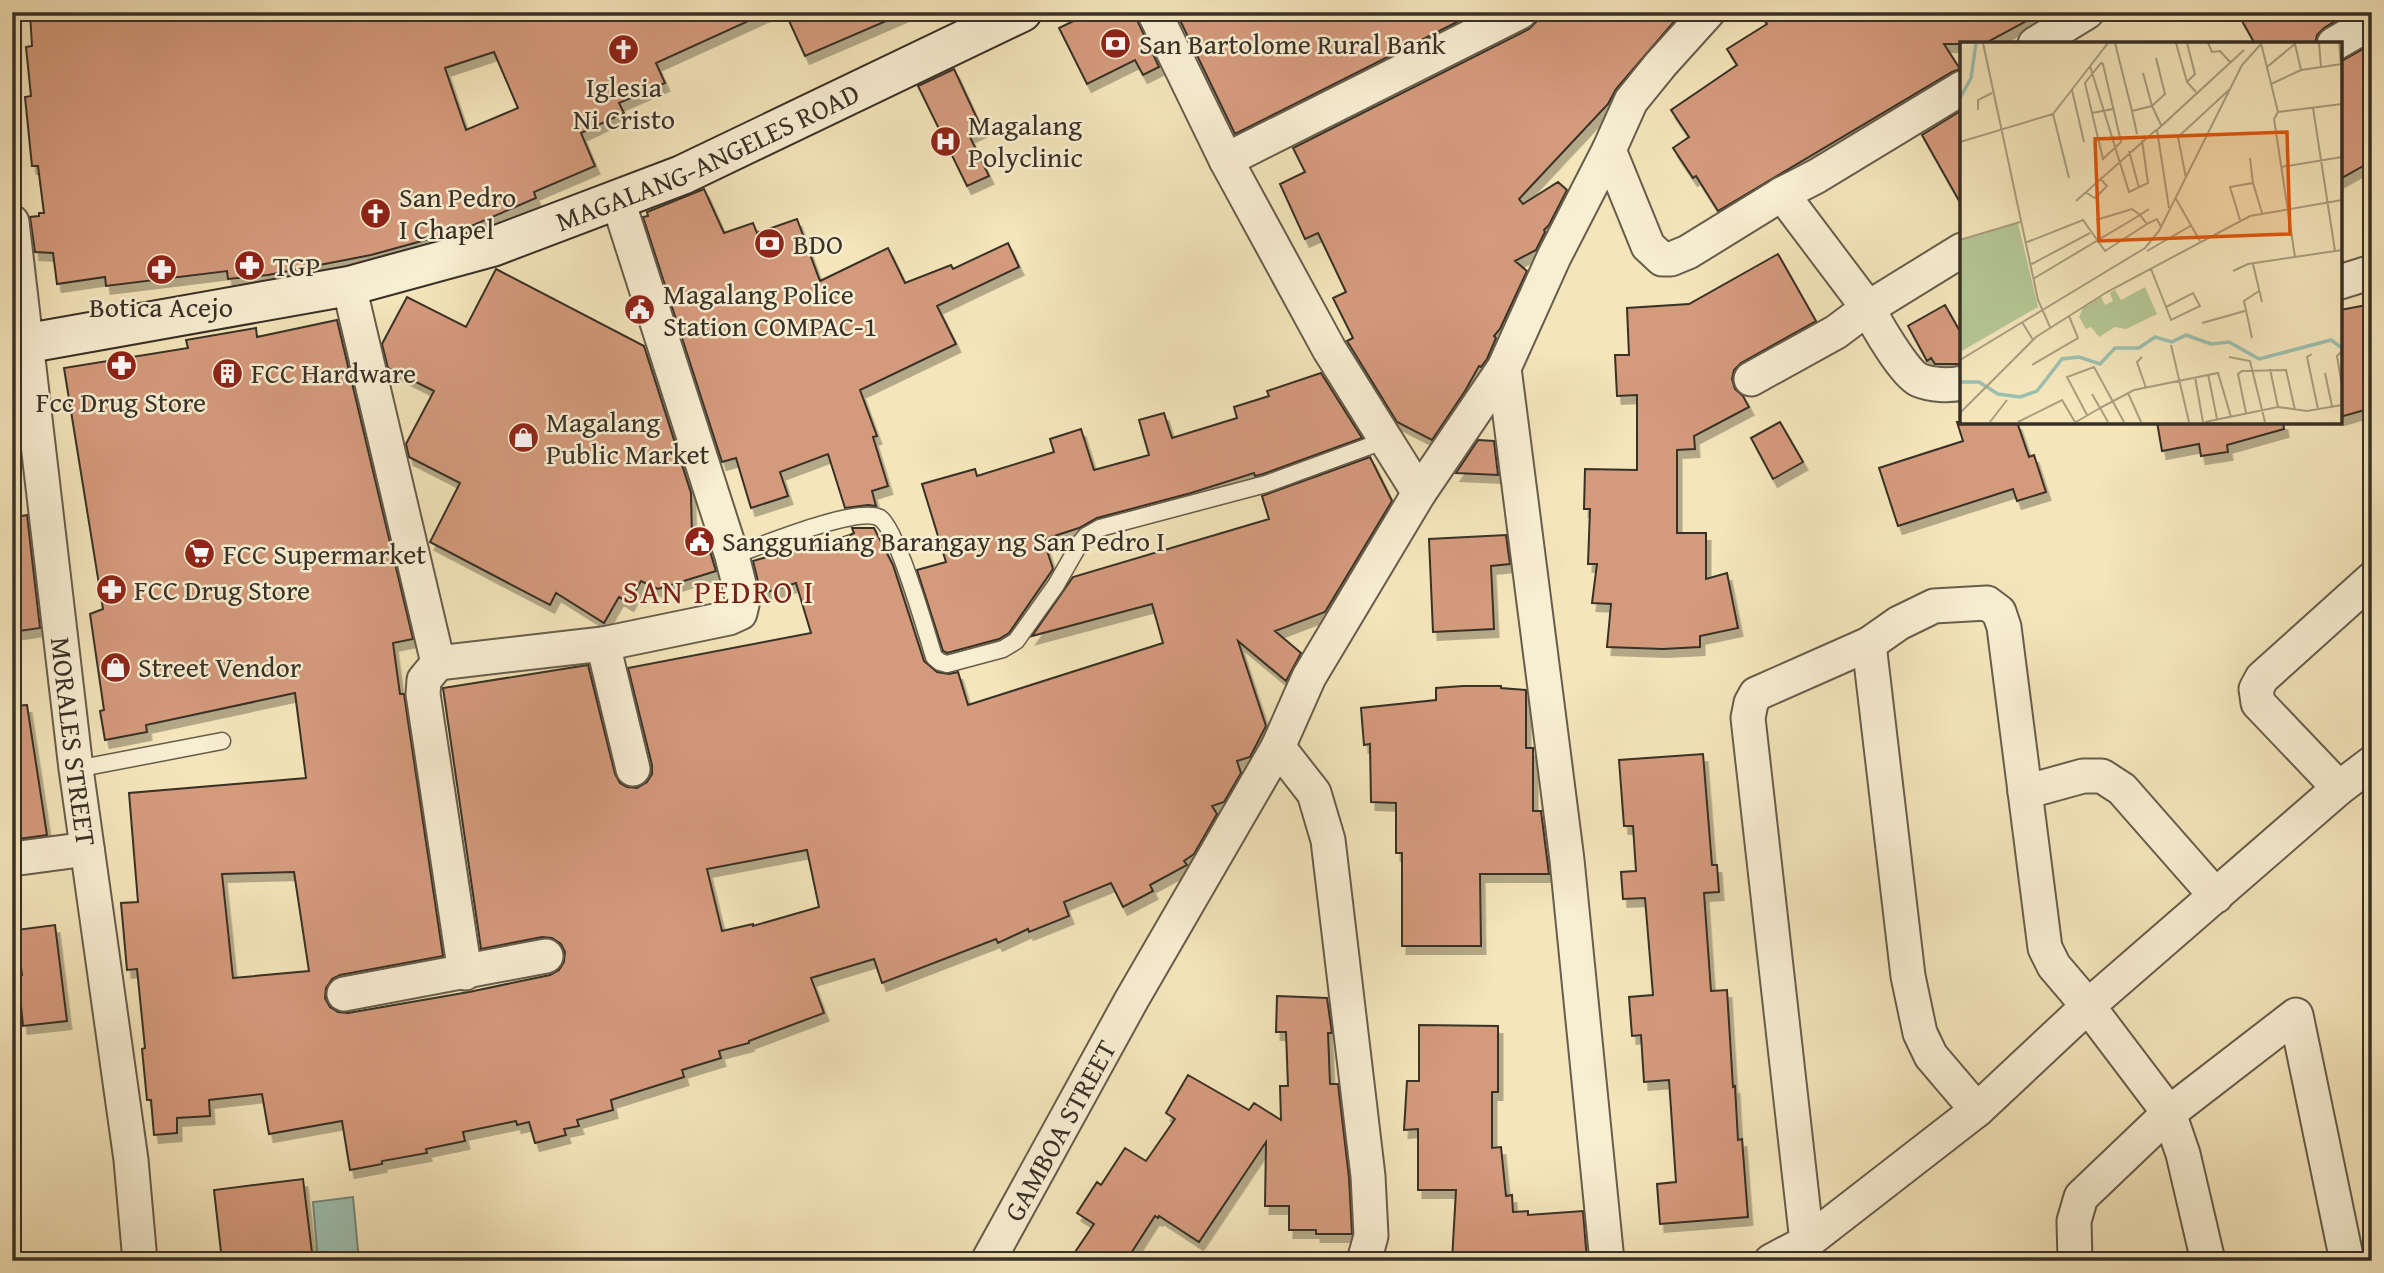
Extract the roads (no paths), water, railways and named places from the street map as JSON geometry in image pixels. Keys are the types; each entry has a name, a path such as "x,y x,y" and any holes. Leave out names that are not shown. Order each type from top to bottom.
{"main road":[{"name":"MAGALANG-ANGELES ROAD","path":"20,345 349,286 492,247 682,175 1022,12"}],"street":[{"path":"1154,12 1226,160 1329,349 1419,494"},
{"path":"1226,160 1520,12"},
{"name":"GAMBOA STREET","path":"988,1261 1132,999 1278,747 1309,677 1419,494 1504,368 1554,257 1631,101 1708,12"},
{"path":"2038,42 2087,12"},
{"path":"2337,42 2372,22"},
{"path":"1609,149 1648,246 1662,259 1671,260 1960,89"},
{"path":"1782,194 1868,308 1881,333 1916,379 1934,383 1960,383"},
{"path":"465,973 423,694 424,680 438,663 603,644 729,618 740,613 743,600 732,556 618,201"},
{"name":"MORALES STREET","path":"12,222 20,345 86,849 131,1160 140,1261"},
{"path":"1751,379 1836,332 1868,308 1960,251"},
{"path":"2342,281 2372,272"},
{"path":"349,286 438,663"},
{"path":"1504,368 1567,860 1606,1261"},
{"path":"2339,788 2258,703 2256,689 2262,678 2372,579"},
{"path":"1807,1242 1748,718 1751,703 1756,694 1869,644 1899,623 1934,606 1987,603 1999,611 2004,627 2045,948 2054,966 2088,1006 2169,1113 2183,1154 2208,1261"},
{"path":"603,644 633,769"},
{"path":"1869,644 1908,976 1920,1033 1931,1056 1977,1110"},
{"path":"1278,747 1314,793 1328,840 1368,1176 1371,1236 1364,1261"},
{"path":"1771,1261 1807,1242 1977,1110 2088,1006 2339,788 2372,763"},
{"path":"2025,792 2083,776 2102,776 2122,789 2216,896"},
{"path":"12,859 86,849"},
{"path":"344,994 546,956"},
{"path":"2075,1261 2074,1221 2081,1197 2169,1113 2297,1015 2347,1261"}],"lane":[{"path":"732,556 842,517 865,515 879,518 887,527 909,578 934,657 947,664 1003,649 1016,641 1056,585 1086,536 1100,528 1266,484 1385,440"},
{"path":"76,769 222,741"}],"place":[{"name":"San Bartolome Rural Bank","path":"1116,44"},
{"name":"Iglesia Ni Cristo","path":"624,50"},
{"name":"Magalang Polyclinic","path":"945,141"},
{"name":"San Pedro I Chapel","path":"376,213"},
{"name":"BDO","path":"770,244"},
{"name":"TGP","path":"250,266"},
{"name":"Botica Acejo","path":"161,270"},
{"name":"Magalang Police Station COMPAC-1","path":"640,310"},
{"name":"Fcc Drug Store","path":"121,365"},
{"name":"FCC Hardware","path":"228,373"},
{"name":"Magalang Public Market","path":"523,438"},
{"name":"Sangguniang Barangay ng San Pedro Ⅰ","path":"699,541"},
{"name":"FCC Supermarket","path":"200,554"},
{"name":"FCC Drug Store","path":"111,590"},
{"name":"Street Vendor","path":"115,667"}],"district":[{"name":"SAN PEDRO I","path":"719,592"}]}
